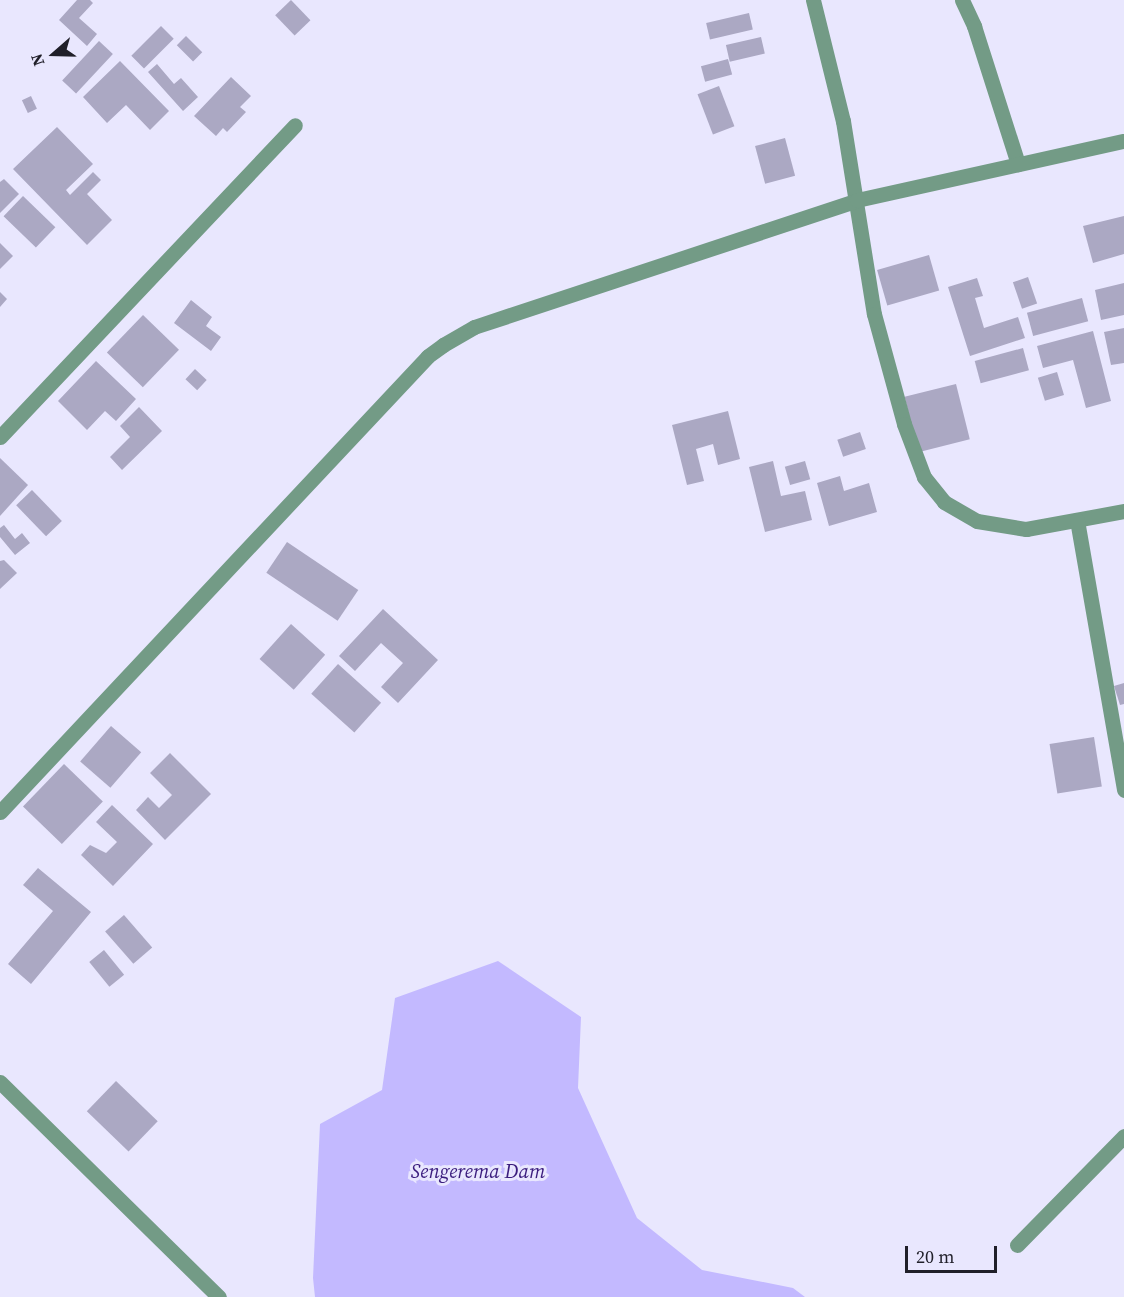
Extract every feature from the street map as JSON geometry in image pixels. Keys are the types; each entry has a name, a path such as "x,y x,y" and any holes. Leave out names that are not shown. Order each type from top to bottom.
{"street":[{"path":"813,0 843,122 874,314 904,424 924,477 944,502 977,521 1026,529 1124,511"},
{"path":"962,0 974,26 1018,164"},
{"path":"0,437 295,125"},
{"path":"0,812 428,356 443,345 474,327 857,200 1124,141"},
{"path":"1077,519 1124,790"},
{"path":"0,1082 219,1297"},
{"path":"1017,1245 1124,1136"}],"water":[{"name":"Sengerema Dam","path":"498,961 581,1017 578,1088 637,1218 702,1270 793,1288 805,1297 315,1297 313,1278 320,1124 382,1090 395,998"}],"building":[{"path":"77,0 90,0 93,3 79,18 97,34 87,46 59,20"},
{"path":"291,0 310,20 295,35 275,15"},
{"path":"749,13 753,30 710,39 706,23"},
{"path":"161,26 174,39 144,68 131,56"},
{"path":"186,36 202,52 193,61 177,45"},
{"path":"761,37 765,54 730,62 726,45"},
{"path":"99,41 113,54 76,93 62,80"},
{"path":"728,59 732,74 705,82 701,66"},
{"path":"120,61 169,111 150,130 126,105 107,123 83,97"},
{"path":"157,64 174,84 181,78 198,97 183,111 148,72"},
{"path":"231,77 251,96 240,107 246,112 227,132 223,128 216,136 194,116"},
{"path":"719,86 734,126 713,134 698,94"},
{"path":"31,96 37,109 28,113 22,100"},
{"path":"57,127 93,164 66,190 70,195 93,172 101,180 87,194 112,220 87,245 13,169"},
{"path":"785,138 795,176 765,184 755,146"},
{"path":"4,179 19,194 0,213 0,182"},
{"path":"23,196 55,227 36,247 4,216"},
{"path":"1124,216 1124,254 1093,263 1083,226"},
{"path":"0,243 13,256 0,269"},
{"path":"929,255 939,291 887,305 877,270"},
{"path":"1028,277 1037,303 1022,309 1013,282"},
{"path":"977,278 983,296 975,298 984,328 1018,317 1025,338 970,356 948,287"},
{"path":"1124,283 1124,315 1101,320 1095,290"},
{"path":"0,292 7,299 0,307"},
{"path":"1082,298 1088,321 1033,336 1027,313"},
{"path":"191,300 212,317 206,326 221,337 211,351 174,323"},
{"path":"143,315 179,350 143,387 107,352"},
{"path":"1124,328 1124,363 1111,365 1104,332"},
{"path":"1093,331 1111,401 1086,408 1073,360 1043,368 1037,346"},
{"path":"1023,348 1029,370 981,383 975,361"},
{"path":"96,361 136,399 116,421 105,411 87,430 58,401"},
{"path":"195,369 207,380 197,390 185,379"},
{"path":"1057,372 1064,395 1045,401 1038,378"},
{"path":"956,384 970,439 918,452 905,397"},
{"path":"139,407 162,431 122,470 110,457 130,437 120,426"},
{"path":"728,411 740,459 718,465 713,444 696,449 704,481 687,485 672,425"},
{"path":"860,432 866,449 843,457 837,440"},
{"path":"0,458 28,485 0,516"},
{"path":"773,461 781,496 805,491 812,520 765,532 749,467"},
{"path":"805,461 810,479 790,485 785,467"},
{"path":"840,476 844,491 869,483 877,512 829,526 817,483"},
{"path":"32,490 62,521 46,536 16,505"},
{"path":"4,525 15,539 22,533 30,543 15,555 0,537 0,528"},
{"path":"287,542 358,590 338,621 266,573"},
{"path":"4,560 17,573 0,589 0,561"},
{"path":"383,609 438,660 398,703 381,687 403,663 381,643 355,671 339,656"},
{"path":"291,624 325,655 294,690 260,659"},
{"path":"338,664 381,703 354,733 311,694"},
{"path":"1124,683 1124,704 1120,705 1114,686"},
{"path":"111,726 141,752 110,788 80,761"},
{"path":"1094,737 1102,786 1057,793 1050,744"},
{"path":"170,753 211,794 165,840 136,810 148,797 159,808 172,795 150,773"},
{"path":"64,764 103,802 62,844 23,806"},
{"path":"112,805 153,844 113,886 81,855 90,845 106,853 117,842 96,822"},
{"path":"38,868 91,912 31,984 8,964 53,911 23,885"},
{"path":"124,915 152,947 133,964 105,931"},
{"path":"104,950 124,975 109,987 89,962"},
{"path":"116,1081 158,1121 129,1152 87,1111"}]}
